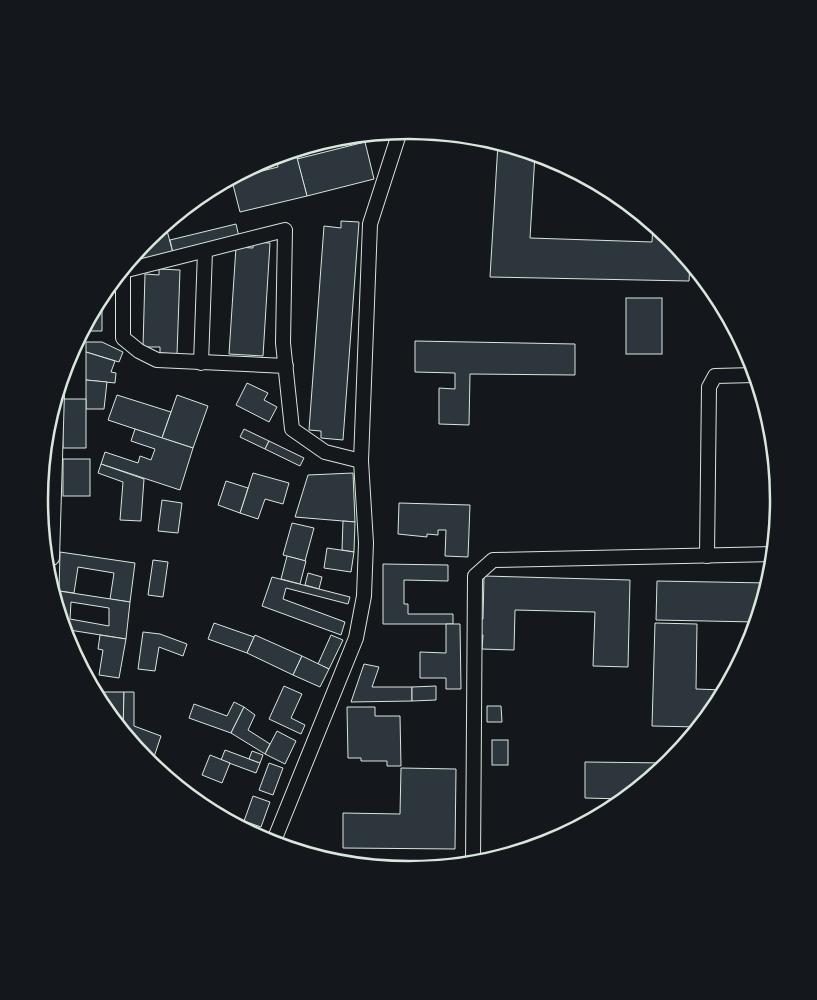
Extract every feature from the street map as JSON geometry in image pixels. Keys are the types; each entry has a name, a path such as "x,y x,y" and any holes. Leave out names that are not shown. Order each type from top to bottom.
{"street":[{"path":"276,836 356,638 364,596 366,543 361,461 370,224 397,139"},
{"path":"131,269 285,230 283,343 292,429 325,452 361,461"},
{"path":"201,363 205,251"},
{"path":"123,279 123,338 139,351 157,360 286,366"},
{"path":"707,556 709,387 715,376 747,375"},
{"path":"51,452 52,554"},
{"path":"473,855 474,576 493,560 765,554"}],"building":[{"path":"365,142 374,179 307,196 297,159"},
{"path":"498,150 535,161 530,238 652,242 652,234 689,273 689,281 490,277"},
{"path":"297,157 307,196 240,212 233,184 257,172 278,167 277,163"},
{"path":"341,221 359,222 343,440 321,438 321,431 309,430 324,226 341,228"},
{"path":"236,224 239,237 173,253 170,240"},
{"path":"167,232 173,253 137,262"},
{"path":"253,242 270,243 263,356 229,354 236,247 253,248"},
{"path":"159,269 180,270 177,354 160,353 160,347 143,347 145,274 159,275"},
{"path":"626,298 662,298 662,354 626,354"},
{"path":"102,309 102,331 90,331 96,319"},
{"path":"415,341 575,344 575,375 470,374 469,425 439,424 439,388 455,389 455,373 415,372"},
{"path":"86,342 102,342 123,352 119,362 86,352"},
{"path":"86,352 115,361 111,372 116,373 115,383 86,380"},
{"path":"86,380 107,382 104,409 86,409"},
{"path":"247,383 268,393 264,400 277,407 269,422 236,405"},
{"path":"117,395 171,412 162,438 108,420"},
{"path":"177,395 208,406 193,448 162,438"},
{"path":"62,399 86,399 86,448 63,448"},
{"path":"135,429 193,448 180,490 101,464 105,452 138,463 140,456 151,460 155,449 131,441"},
{"path":"244,429 269,441 265,449 240,437"},
{"path":"269,441 304,458 300,466 265,449"},
{"path":"63,459 90,459 90,496 63,496"},
{"path":"101,464 144,479 141,521 120,520 123,482 98,473"},
{"path":"253,473 289,483 283,504 265,499 258,519 240,513"},
{"path":"353,473 355,522 295,517 308,475"},
{"path":"226,481 248,488 240,513 218,505"},
{"path":"162,500 182,503 178,533 158,531"},
{"path":"399,503 470,505 468,557 445,556 446,530 438,530 438,535 427,534 427,537 398,534"},
{"path":"343,521 355,522 354,552 342,550"},
{"path":"292,523 314,528 305,561 283,555"},
{"path":"327,548 354,552 351,572 324,568"},
{"path":"60,552 135,563 130,602 110,599 114,573 78,567 74,593 59,591"},
{"path":"287,556 306,561 300,584 281,579"},
{"path":"153,560 168,562 163,597 148,595"},
{"path":"383,564 448,565 448,581 404,580 404,604 408,604 408,614 453,614 453,624 383,624"},
{"path":"308,573 322,577 319,589 305,585"},
{"path":"484,576 630,580 628,667 593,666 595,612 515,610 514,650 482,649 483,635 477,635 477,619 483,619"},
{"path":"272,577 350,597 348,604 286,588 283,599 345,622 341,635 262,606"},
{"path":"657,581 760,583 748,622 656,620"},
{"path":"59,591 130,602 126,639 72,630","holes":["71,602 109,608 109,626 70,619"]},
{"path":"214,623 254,637 247,653 208,639"},
{"path":"655,623 697,624 696,689 716,690 689,727 652,726"},
{"path":"446,624 460,624 461,689 446,689 446,678 420,678 420,652 446,653"},
{"path":"143,632 160,634 187,644 183,656 159,647 155,671 138,669"},
{"path":"100,635 126,639 119,678 99,675 103,650 98,649"},
{"path":"255,635 302,656 293,675 247,653"},
{"path":"331,635 343,640 329,669 318,664"},
{"path":"302,656 329,669 320,687 293,675"},
{"path":"364,664 379,667 372,687 412,687 412,701 351,702"},
{"path":"284,686 302,694 291,718 305,725 301,734 269,719"},
{"path":"436,686 436,700 412,701 412,687"},
{"path":"103,692 124,692 123,722"},
{"path":"124,692 134,692 134,726 161,736 154,756 137,738 123,722"},
{"path":"234,702 244,707 231,733 189,718 194,704 227,716"},
{"path":"487,706 501,706 502,722 487,722"},
{"path":"244,707 255,715 248,730 270,744 265,754 231,733"},
{"path":"347,707 375,707 375,716 400,716 401,766 387,766 387,761 361,761 361,758 348,758"},
{"path":"277,731 296,741 285,764 265,754"},
{"path":"492,740 508,740 508,765 492,765"},
{"path":"225,750 260,763 256,773 221,760"},
{"path":"252,751 263,755 260,763 249,759"},
{"path":"210,755 230,763 222,783 202,775"},
{"path":"585,762 656,763 611,799 585,798"},
{"path":"269,763 283,768 273,795 259,790"},
{"path":"401,768 456,769 455,849 343,848 343,813 400,814"},
{"path":"253,796 270,802 261,827 244,821"}]}
